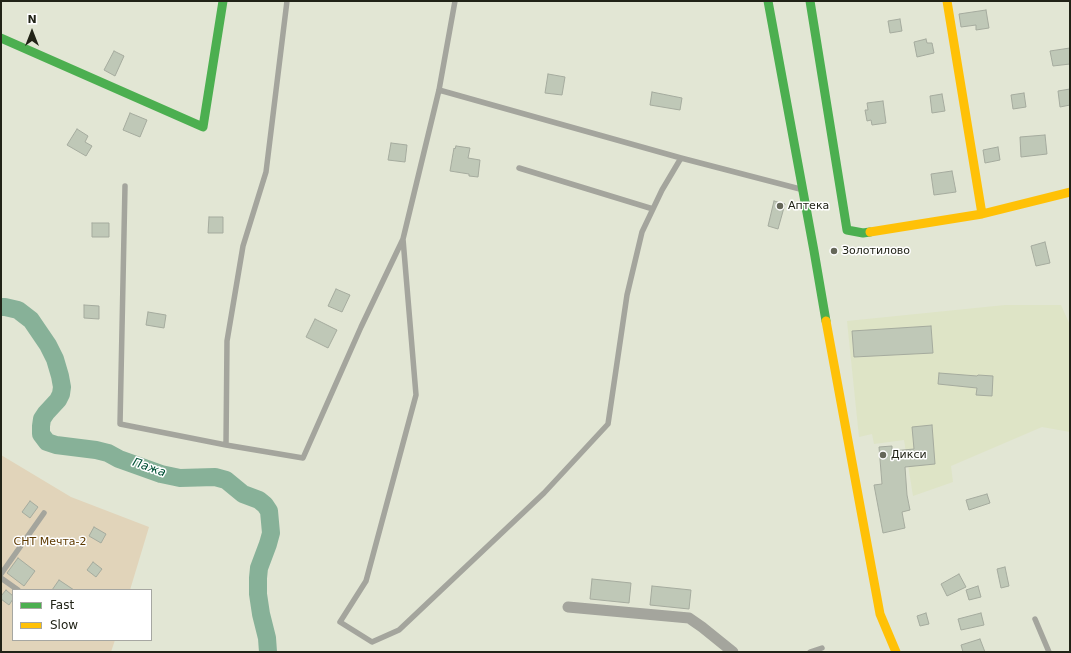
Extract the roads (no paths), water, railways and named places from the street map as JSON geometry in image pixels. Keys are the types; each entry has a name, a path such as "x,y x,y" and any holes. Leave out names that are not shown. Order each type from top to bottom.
{"street":[{"path":"1,38 203,127 223,1"},
{"path":"768,1 823,310 880,614 896,652"},
{"path":"810,1 847,230 863,233 982,214 1070,192"},
{"path":"947,1 982,214"},
{"path":"568,607 689,618 733,652"}],"lane":[{"path":"226,445 227,341 243,246 266,172 287,1"},
{"path":"125,186 120,424 226,445 303,458 361,327 403,239 439,90 455,1"},
{"path":"439,90 681,158 802,190"},
{"path":"403,239 416,396 366,581 340,622 372,642 400,630 544,493 608,424 627,295 642,232 662,190 681,158"},
{"path":"520,168 653,209"},
{"path":"1,574 44,513"},
{"path":"1,578 17,589"},
{"path":"1034,620 1049,652"},
{"path":"810,652 822,648"}],"waterway":[{"name":"Пажа","path":"1,307 18,310 31,320 48,345 55,359 62,387 58,400 42,419 41,434 47,442 56,445 108,453 119,459 161,474 180,478 215,477 226,480 243,494 259,500 265,505 269,511 271,533 259,568 258,594 267,638 268,652"}],"place":[{"name":"Аптека","path":"780,206"},
{"name":"Золотилово","path":"834,251"},
{"name":"Дикси","path":"883,455"}],"park label":[{"name":"СНТ Мечта-2","path":"50,542"}]}
